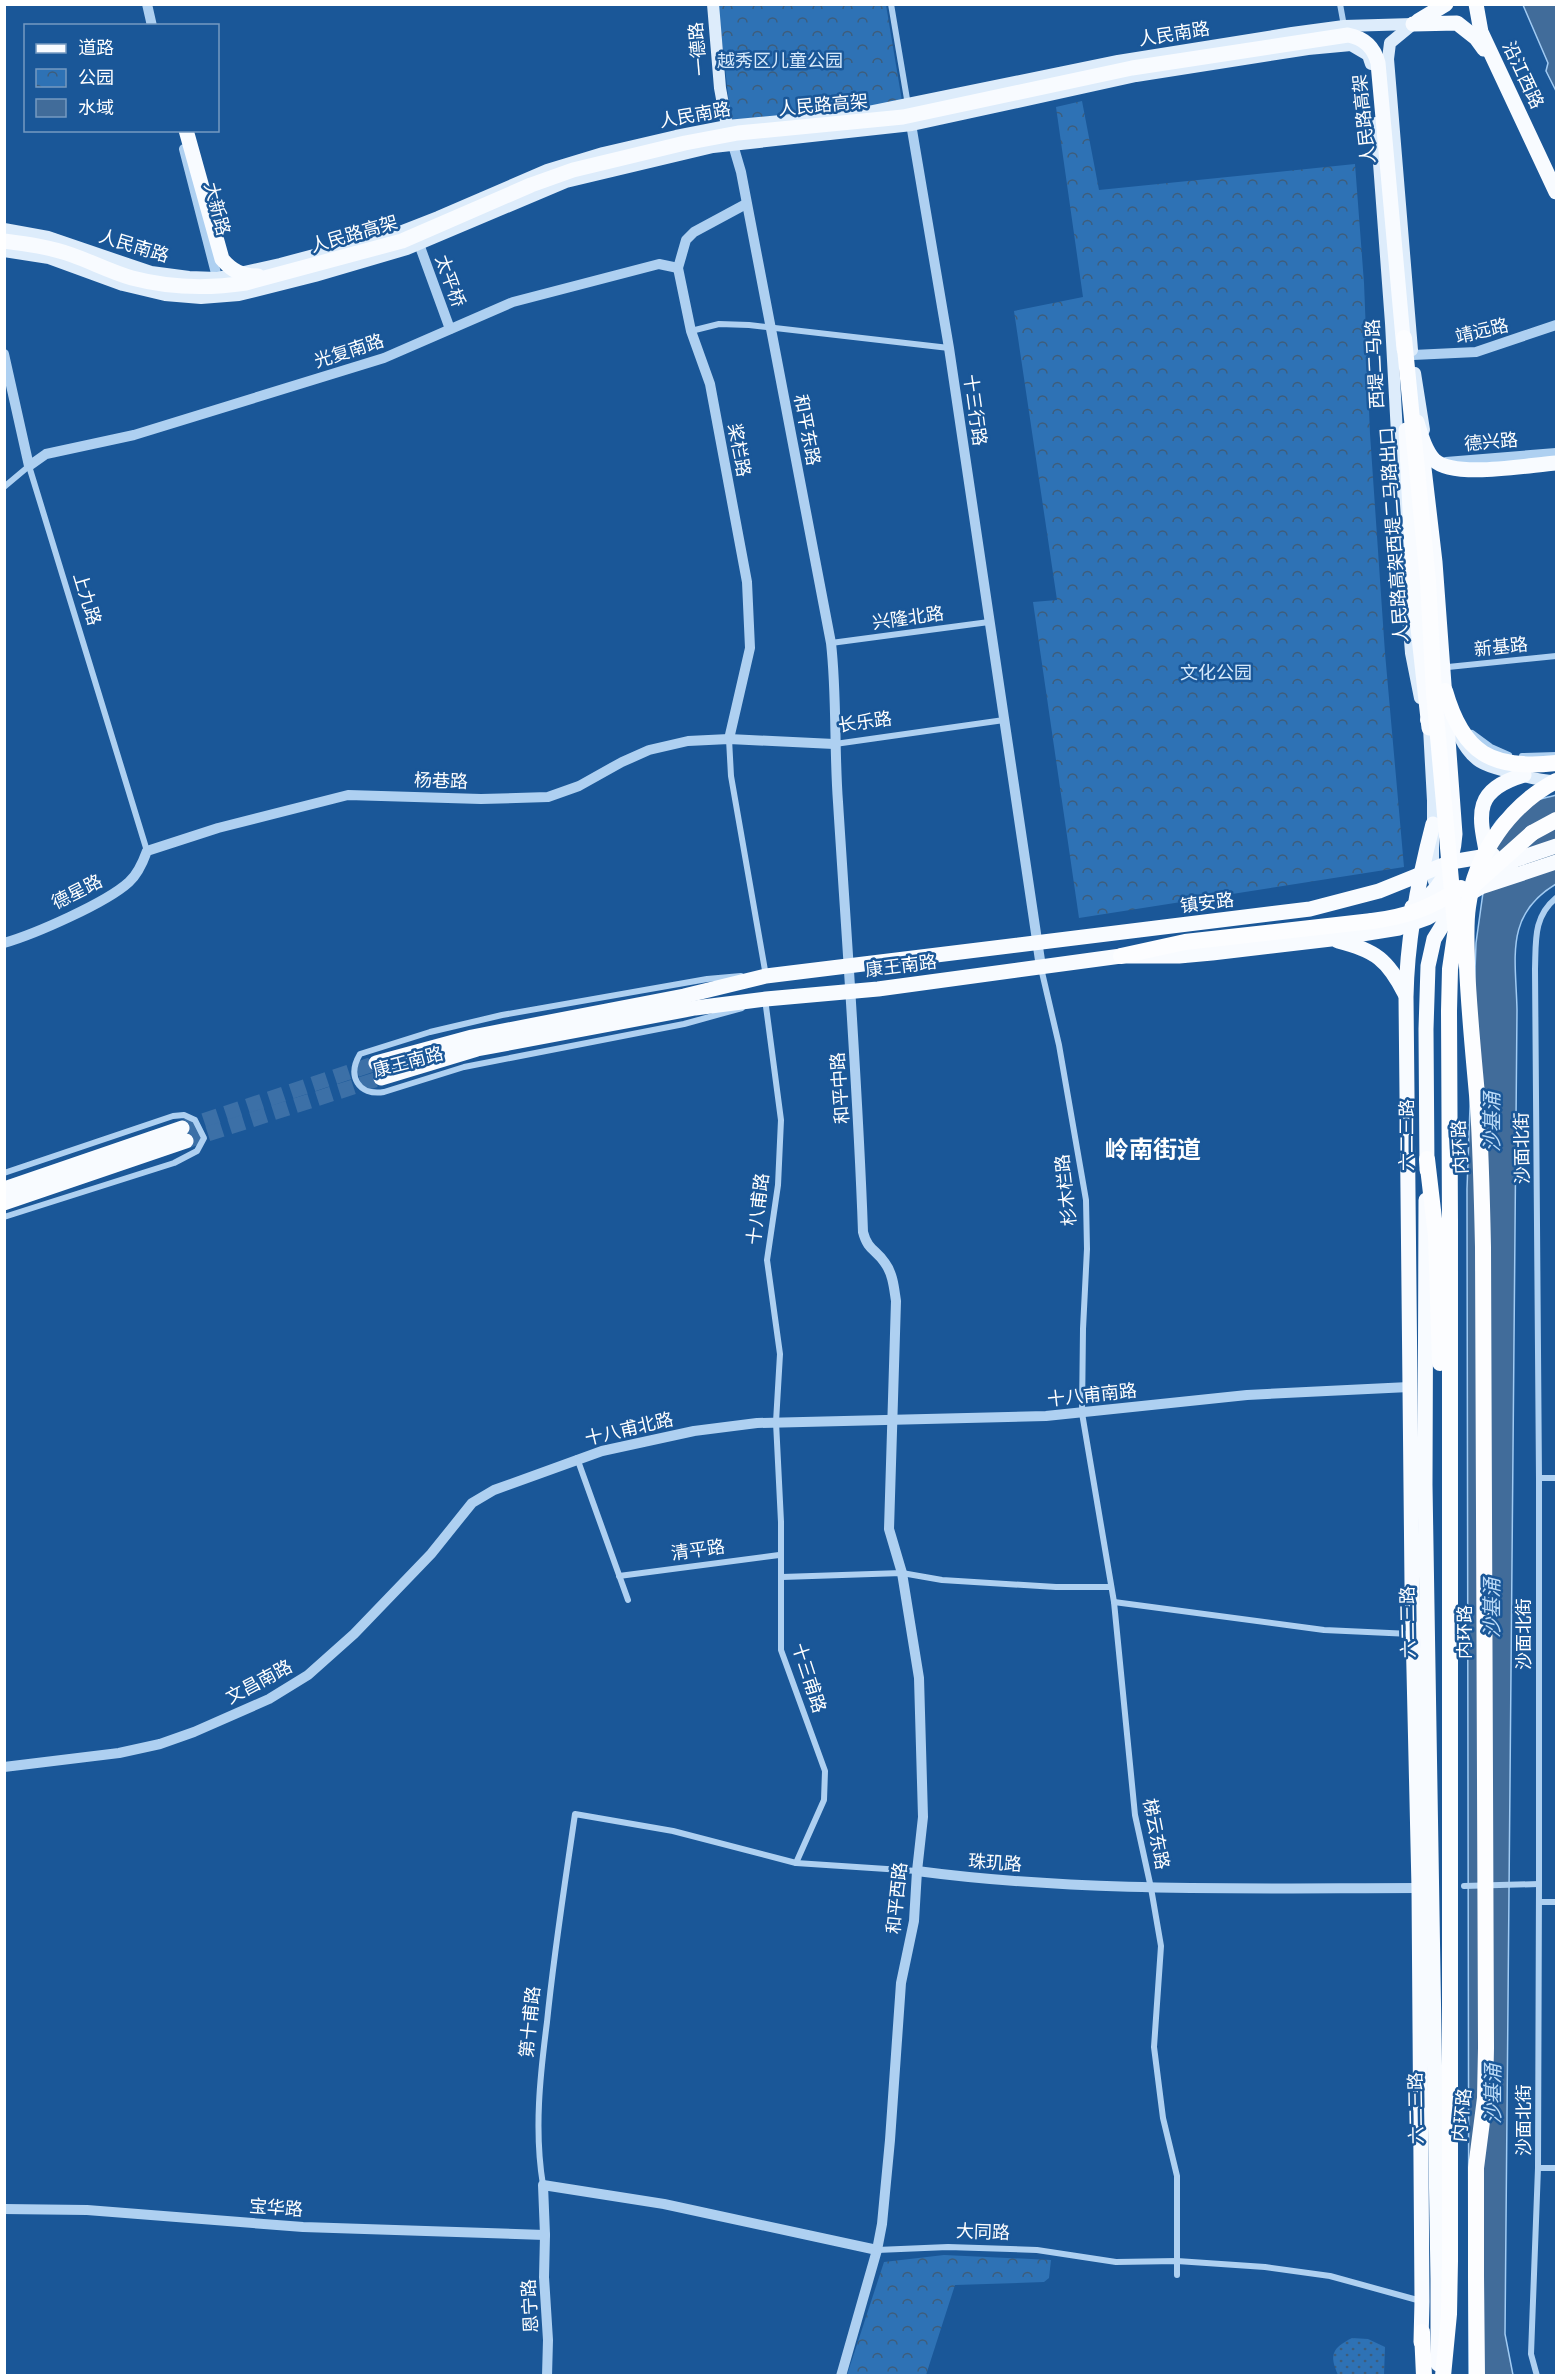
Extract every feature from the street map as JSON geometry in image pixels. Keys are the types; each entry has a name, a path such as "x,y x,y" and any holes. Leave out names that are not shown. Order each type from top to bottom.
{"highway":[{"path":"1404,338 1428,581 1434,693 1457,954 1478,1107"},
{"path":"1448,692 1458,726 1479,750 1511,764 1557,763"},
{"name":"内环路","path":"1478,2376 1476,2168 1485,2098 1486,2058 1483,1247 1478,1107 1467,956 1467,919 1471,891 1482,860 1501,830 1528,800 1557,781"},
{"name":"内环路","path":"1441,2376 1449,2314 1450,2261 1450,969 1458,921 1466,898 1475,884 1532,833 1557,820"},
{"path":"1121,956 1185,942 1406,916 1434,905 1469,882 1509,846 1532,833"},
{"path":"1428,1159 1436,1236 1449,1520"},
{"path":"1422,2332 1424,2376"}],"main road":[{"name":"一德路","path":"712,4 721,97 727,126"},
{"path":"1375,71 1388,59 1390,43 1413,24 1446,4"},
{"name":"沿江西路","path":"1476,4 1481,32 1557,192"},
{"path":"1413,24 1457,23 1476,38 1499,72"},
{"name":"人民南路","path":"4,229 21,230 48,237 152,272 182,277 217,278 280,264 405,230 566,163 676,135 727,126 864,113 908,106 1118,61 1344,26 1413,24"},
{"name":"人民路高架","path":"4,241 56,250 113,272 170,286 204,288 225,286 279,275 402,241 531,185 573,170 685,143 738,133 903,117 1132,68 1293,41 1348,35 1357,37 1370,46 1378,63 1404,338"},
{"name":"人民南路","path":"4,251 49,258 123,285 155,293 186,298 222,297 294,282 419,244 566,182 634,164 734,144 912,125 1136,76 1308,49 1351,45 1365,52 1375,71 1389,79"},
{"name":"西堤二马路","path":"1388,59 1413,355 1429,463 1448,667 1448,692 1456,728 1469,754 1490,768 1538,780 1557,781"},
{"name":"西堤二马路","path":"1375,71 1398,476 1411,653 1429,728 1433,825"},
{"path":"187,132 222,259 234,271 242,274 279,275"},
{"path":"1372,921 1405,910 1428,897 1441,883 1450,864 1454,846 1455,825 1448,692 1427,483 1404,338"},
{"name":"人民路高架西堤二马路出口","path":"1404,338 1414,592 1429,728"},
{"path":"1396,414 1415,491 1428,659 1429,728"},
{"path":"1417,422 1424,444 1433,458 1447,468 1473,470 1557,463"},
{"path":"1415,491 1429,463"},
{"path":"1487,855 1480,828 1480,815 1484,804 1498,785 1524,775 1557,770"},
{"path":"1379,891 1407,869 1433,825"},
{"name":"六二三路","path":"1417,2376 1422,2332 1419,1888 1409,1387 1406,968 1411,926 1429,874 1433,825"},
{"name":"镇安路","path":"1037,943 1291,912 1379,891 1429,874 1465,858 1507,853 1557,838"},
{"path":"1041,967 1121,956 1179,956 1331,939 1411,926 1498,877 1515,860 1557,846"},
{"path":"1498,877 1557,862"},
{"path":"1429,874 1443,891 1456,892 1481,887"},
{"name":"六二三路","path":"1441,2376 1425,1485 1428,1159 1426,1034 1428,966 1434,939 1450,913 1481,887"},
{"path":"1331,939 1362,948 1379,957 1391,969 1406,997"},
{"name":"康王南路","path":"1037,943 766,976 684,996 472,1037 379,1070 695,1008 849,992 1041,967"},
{"path":"1407,1034 1426,1034"},
{"path":"4,1189 184,1135 4,1203"}],"street":[{"path":"147,4 152,24"},
{"path":"891,4 908,106"},
{"path":"1340,4 1344,26"},
{"name":"十三行路","path":"908,106 949,348 1004,720"},
{"name":"和平东路","path":"727,126 734,144 747,204 831,643 834,667 834,744"},
{"name":"大新路","path":"180,132 222,297"},
{"name":"桨栏路","path":"729,739 750,648 747,582 710,384 691,331 678,268 686,240 694,232 747,204"},
{"name":"太平桥","path":"419,244 450,329"},
{"name":"光复南路","path":"29,466 46,454 134,435 384,358 513,302 658,264 678,268"},
{"path":"691,331 719,324 949,348"},
{"name":"靖远路","path":"1413,355 1476,352 1506,344 1557,325"},
{"name":"上九路","path":"4,354 29,466 147,851"},
{"name":"德兴路","path":"1429,463 1557,453"},
{"path":"4,487 29,466"},
{"name":"兴隆北路","path":"831,643 989,622"},
{"name":"新基路","path":"1448,667 1557,656"},
{"path":"1448,692 1473,734 1491,747 1514,756 1557,755"},
{"path":"1004,720 1041,967"},
{"name":"长乐路","path":"729,739 834,744 1004,720"},
{"path":"729,739 731,776 766,976"},
{"name":"杨巷路","path":"147,851 218,828 348,795 515,800 549,797 579,786 649,750 688,741 729,739"},
{"name":"和平中路","path":"834,744 860,1135 863,1232 867,1245 885,1263 892,1280 896,1301 894,1420"},
{"name":"德星路","path":"4,943 81,910 128,884 140,869 147,851"},
{"name":"沙面北街","path":"1537,2376 1531,2354 1539,2168 1539,1478 1535,969 1537,925 1550,904 1557,898"},
{"name":"杉木栏路","path":"1041,967 1059,1045 1086,1200 1088,1249 1083,1329 1082,1413"},
{"name":"康王南路","path":"766,976 707,979 464,1023 365,1052 357,1060 355,1077 363,1090 371,1093 384,1092 496,1059 707,1019 766,999"},
{"name":"十八甫路","path":"766,999 781,1120 777,1185 767,1260 780,1346 776,1422"},
{"path":"4,1173 173,1116 184,1115 195,1120 204,1138 197,1151 174,1163 4,1217"},
{"name":"十八甫南路","path":"776,1422 1003,1419 1246,1395 1409,1387"},
{"name":"梯云东路","path":"1082,1413 1114,1602 1135,1815 1161,1946 1154,2047 1163,2118 1178,2176 1177,2275"},
{"name":"和平西路","path":"841,2376 878,2250 887,2181 901,1983 914,1921 923,1817 919,1678 902,1573 890,1529 894,1420"},
{"name":"十八甫北路","path":"495,1490 577,1458 628,1444 685,1432 776,1422"},
{"name":"十三甫路","path":"776,1422 781,1522 781,1650 825,1771 824,1800 796,1863"},
{"path":"577,1458 628,1600"},
{"path":"1539,1478 1557,1478"},
{"name":"文昌南路","path":"4,1767 119,1753 160,1744 244,1711 286,1690 308,1675 361,1627 431,1554 472,1503 495,1490"},
{"name":"清平路","path":"620,1576 780,1555"},
{"path":"782,1577 902,1573 942,1580 1056,1587 1110,1587"},
{"path":"1114,1602 1324,1630 1413,1634"},
{"name":"珠玑路","path":"576,1814 673,1831 796,1863 917,1871 1002,1880 1151,1888 1419,1888"},
{"name":"第十甫路","path":"545,2235 543,2185 538,2159 540,2092 556,1936 576,1814"},
{"path":"1465,1886 1539,1884"},
{"path":"1539,1902 1557,1902"},
{"path":"1539,2168 1557,2168"},
{"name":"大同路","path":"543,2185 664,2204 878,2250 975,2248 1037,2250 1116,2262 1177,2261 1265,2267 1330,2276 1422,2301"},
{"name":"宝华路","path":"4,2209 87,2210 326,2228 545,2235"},
{"name":"恩宁路","path":"545,2235 547,2376"}],"green space":[{"name":"越秀区儿童公园","path":"718,5 886,5 902,101 861,109 731,121"},
{"name":"文化公园","path":"1082,101 1099,190 1355,164 1385,653 1404,867 1079,918 1033,602 1057,600 1014,311 1083,297 1056,107"},
{"path":"944,2255 1051,2260 1049,2278 1044,2282 955,2285 926,2375 847,2375 884,2262"},
{"path":"1352,2338 1368,2339 1385,2347 1384,2375 1338,2375 1334,2353 1340,2345"}],"water":[{"path":"1523,5 1556,5 1556,91 1546,71 1548,63"},
{"name":"沙基涌","path":"1556,795 1556,884 1539,896 1528,909 1521,924 1515,955 1517,1010 1505,2334 1513,2375 1469,2376 1467,1189 1476,943 1492,828 1504,814 1512,809 1528,802"}],"tunnel":[{"path":"182,1128 376,1063"},
{"path":"186,1141 381,1078"}],"district":[{"name":"岭南街道","path":"1153,1150"}]}
